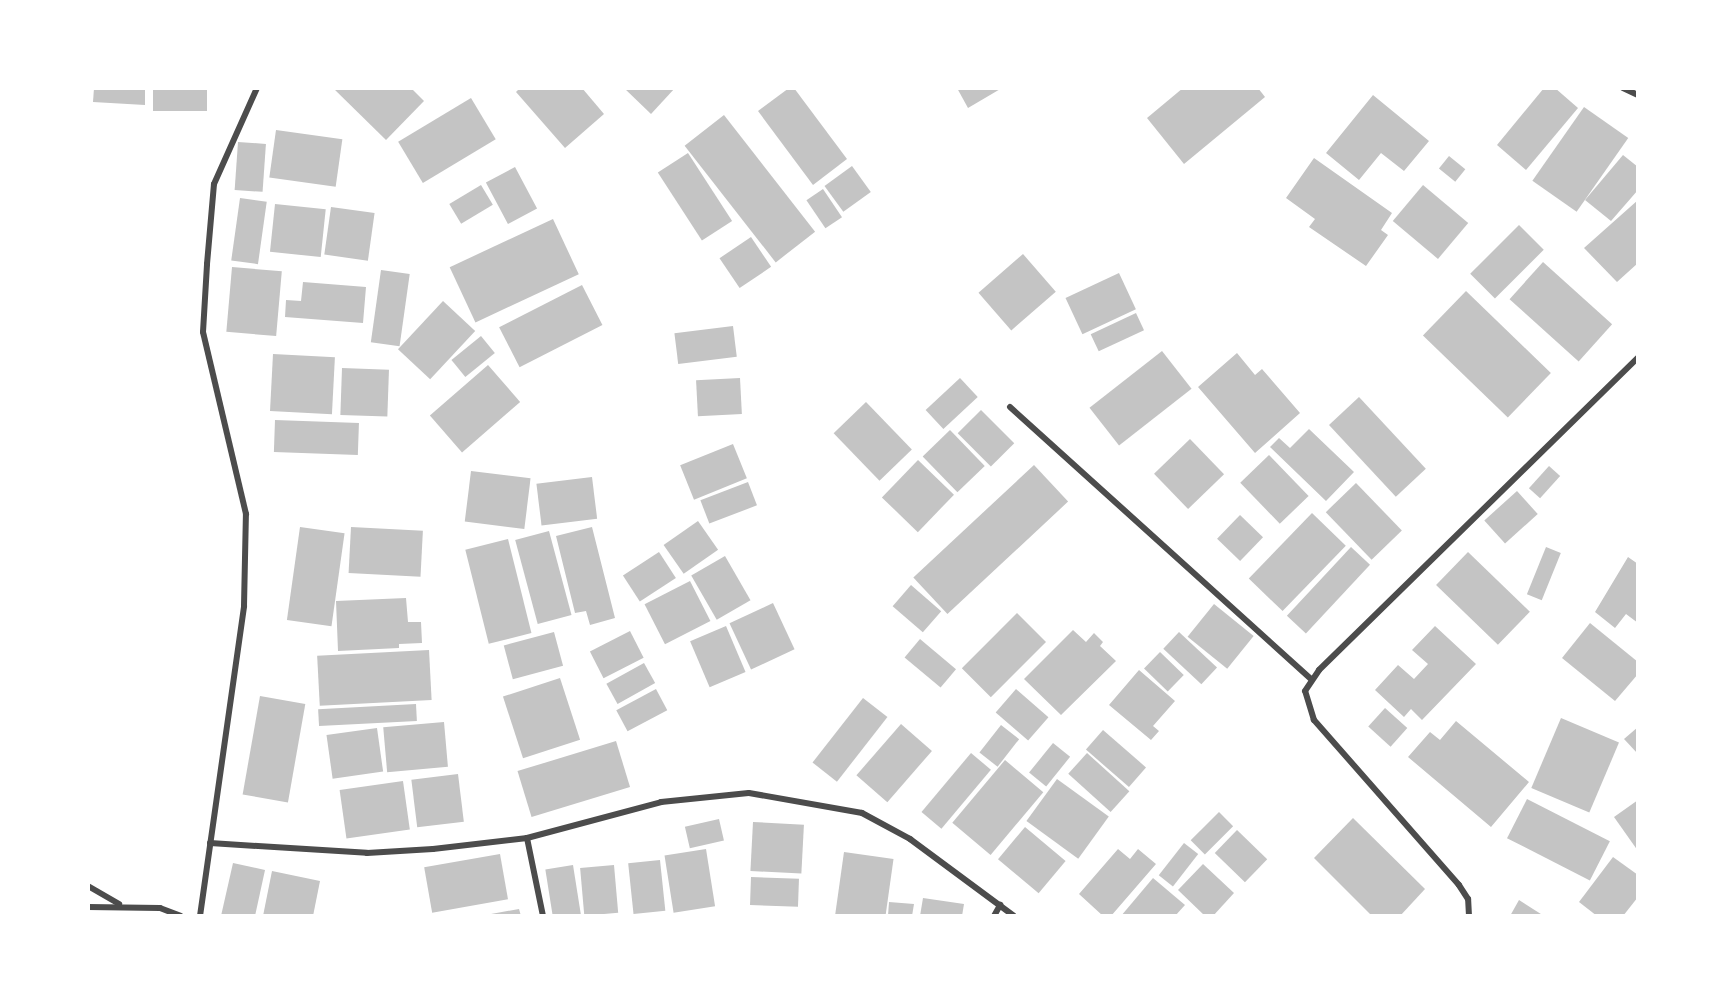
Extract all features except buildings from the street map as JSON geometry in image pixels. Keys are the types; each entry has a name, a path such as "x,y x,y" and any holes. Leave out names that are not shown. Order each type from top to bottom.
{"street":[{"path":"200,915 244,606 246,514 203,332 206,275 214,184 257,88"},
{"path":"1623,88 1638,95"},
{"path":"1469,915 1468,899 1459,885 1314,720 1305,691 1311,679 1638,357"},
{"path":"1010,406 1311,679"},
{"path":"210,843 367,853 527,838 661,802 749,793 862,813 910,838 1014,915"},
{"path":"527,838 543,915"},
{"path":"88,886 120,904"},
{"path":"88,907 120,904 160,908 181,915"},
{"path":"994,915 1000,905"}]}
